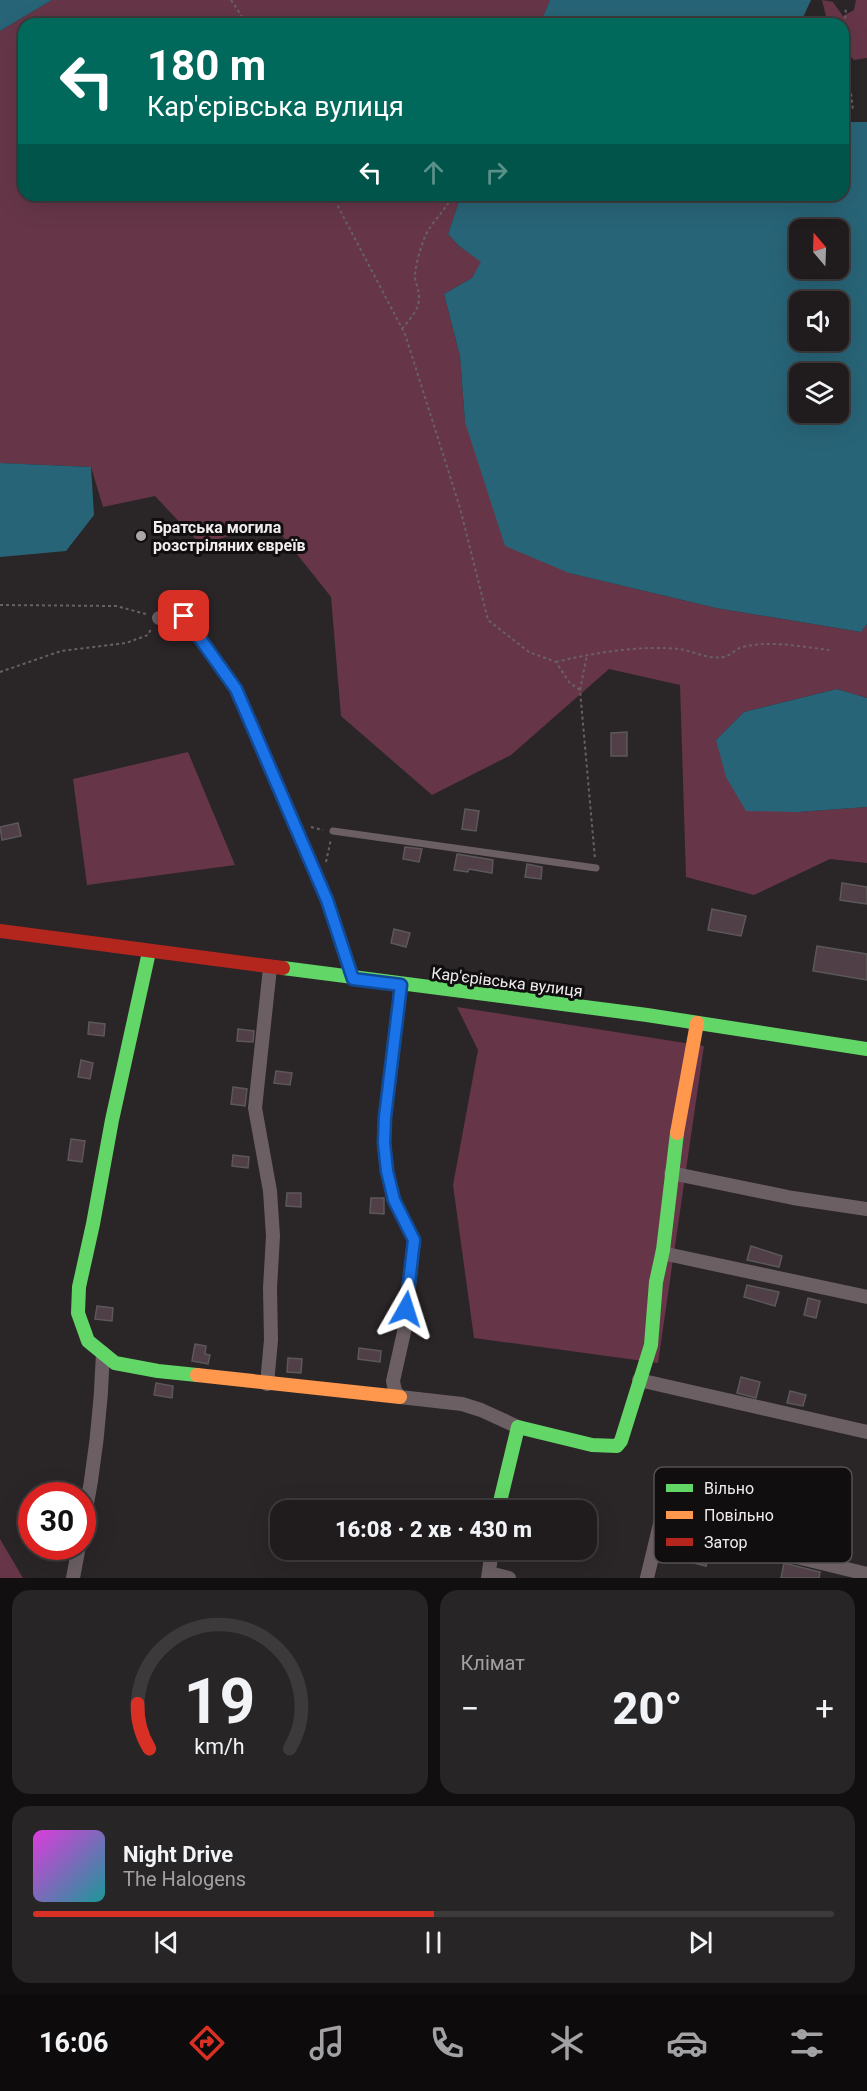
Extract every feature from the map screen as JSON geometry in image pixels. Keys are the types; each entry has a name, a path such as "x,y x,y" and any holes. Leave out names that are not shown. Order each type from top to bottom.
{"street":[{"path":"159,618 184,616 236,689 327,900 353,979"},
{"name":"Кар'єрівська вулиця","path":"0,931 697,1023 867,1049"},
{"path":"149,952 112,1120 79,1287 78,1313 88,1341 115,1363 158,1371 191,1373 267,1384 462,1404 518,1427 592,1445 617,1446 621,1441 651,1345 656,1282 662,1253 671,1173 697,1023"},
{"path":"267,1384 271,1340 273,1236 270,1191 255,1108 270,968"},
{"path":"400,1397 395,1391 393,1381 404,1332 414,1240 394,1200 387,1171 384,1143 401,985"},
{"path":"671,1173 793,1198 867,1209"},
{"path":"662,1253 867,1297"},
{"path":"92,1482 101,1407 104,1353"},
{"path":"639,1380 867,1432"},
{"path":"500,1500 518,1427"},
{"path":"647,1578 654,1549"},
{"path":"73,1578 76,1560"},
{"path":"490,1560 488,1576 509,1578"},
{"path":"821,1563 867,1574"}],"lane":[{"path":"333,831 596,868"}],"path":[{"path":"231,0 243,18"},
{"path":"845,18 846,7"},
{"path":"849,91 853,110"},
{"path":"335,201 402,329 460,508 488,620 529,652 556,662 587,654 617,651 679,650 710,657 725,657 742,647 780,644 830,650"},
{"path":"402,329 418,307 420,290 415,278 416,266 420,259 424,237 450,201"},
{"path":"0,605 116,606 159,618 148,635 126,643 60,651 0,672"},
{"path":"587,654 580,690 596,868"},
{"path":"556,662 569,682 580,690"},
{"path":"294,824 333,831 326,864"}],"shaded area":[{"path":"52,0 550,0 542,18 22,18"},
{"path":"822,0 833,2 843,16 854,10 856,0 867,0 867,58 854,60 849,55 849,18 826,18"},
{"path":"18,20 18,201 459,201 448,234 459,246 482,262 472,278 444,294 460,356 465,422 569,573 716,608 861,632 867,624 867,698 837,689 744,712 716,740 798,812 867,807 867,863 830,859 754,895 686,877 680,685 609,669 511,755 432,795 341,716 331,597 273,524 200,544 155,496 103,507 91,467 0,463 0,31"},
{"path":"188,752 235,865 87,885 73,779"},
{"path":"457,1007 704,1046 658,1363 474,1338 453,1185 478,1050"},
{"path":"0,1539 23,1578 0,1578"}],"water":[{"path":"0,0 52,0 18,18 18,20 0,31"},
{"path":"550,0 811,0 803,18 542,18"},
{"path":"849,122 867,122 867,624 861,632 716,608 569,573 505,546 465,422 460,356 444,294 472,278 481,262 459,246 448,234 459,201 849,201"},
{"path":"0,463 91,467 94,515 66,551 0,557"},
{"path":"837,689 867,698 867,807 798,812 746,811 726,777 716,740 744,712"}],"building":[{"path":"627,732 627,756 611,756 611,733"},
{"path":"465,809 479,811 476,831 462,829"},
{"path":"18,823 21,836 2,840 0,827"},
{"path":"405,847 422,849 419,862 403,859"},
{"path":"457,854 493,860 492,873 469,869 468,872 454,870"},
{"path":"527,864 542,867 541,879 525,877"},
{"path":"842,883 867,887 867,904 840,900"},
{"path":"712,909 746,916 741,936 708,930"},
{"path":"394,929 410,933 406,947 391,943"},
{"path":"817,946 867,954 867,980 813,971"},
{"path":"89,1022 105,1024 104,1036 88,1034"},
{"path":"238,1029 254,1031 253,1042 237,1041"},
{"path":"81,1060 93,1063 90,1079 78,1077"},
{"path":"276,1071 292,1073 290,1085 274,1083"},
{"path":"233,1087 247,1089 245,1106 231,1104"},
{"path":"71,1139 85,1141 82,1162 68,1160"},
{"path":"233,1155 249,1157 248,1168 232,1166"},
{"path":"287,1193 301,1193 301,1207 286,1206"},
{"path":"371,1198 384,1198 384,1214 370,1213"},
{"path":"751,1246 782,1256 779,1267 747,1260"},
{"path":"747,1285 779,1292 775,1306 744,1297"},
{"path":"808,1298 820,1301 816,1318 804,1315"},
{"path":"97,1306 113,1308 112,1321 95,1319"},
{"path":"195,1344 206,1346 205,1354 210,1355 208,1364 192,1361"},
{"path":"359,1348 381,1351 380,1362 358,1359"},
{"path":"288,1358 302,1359 301,1373 287,1372"},
{"path":"741,1377 760,1382 756,1398 737,1393"},
{"path":"156,1383 173,1386 172,1398 154,1395"},
{"path":"790,1391 806,1395 803,1406 787,1403"},
{"path":"784,1563 820,1572 819,1578 781,1578"}],"traffic: fast":[{"path":"149,952 112,1120 79,1287 78,1313 88,1341 115,1363 197,1375"},
{"path":"283,968 647,1015 867,1049"},
{"path":"500,1500 518,1427 592,1445 617,1446 621,1441 651,1345 656,1282 663,1250 677,1133"}],"traffic: slow":[{"path":"677,1133 697,1023"},
{"path":"197,1375 400,1397"}],"traffic: jam":[{"path":"0,931 283,968"}],"place":[{"name":"Братська могила розстріляних євреїв","path":"141,536"}],"route":[{"path":"184,616 236,689 327,900 353,979 401,985 384,1143 387,1171 394,1200 414,1240 406,1309"}]}
